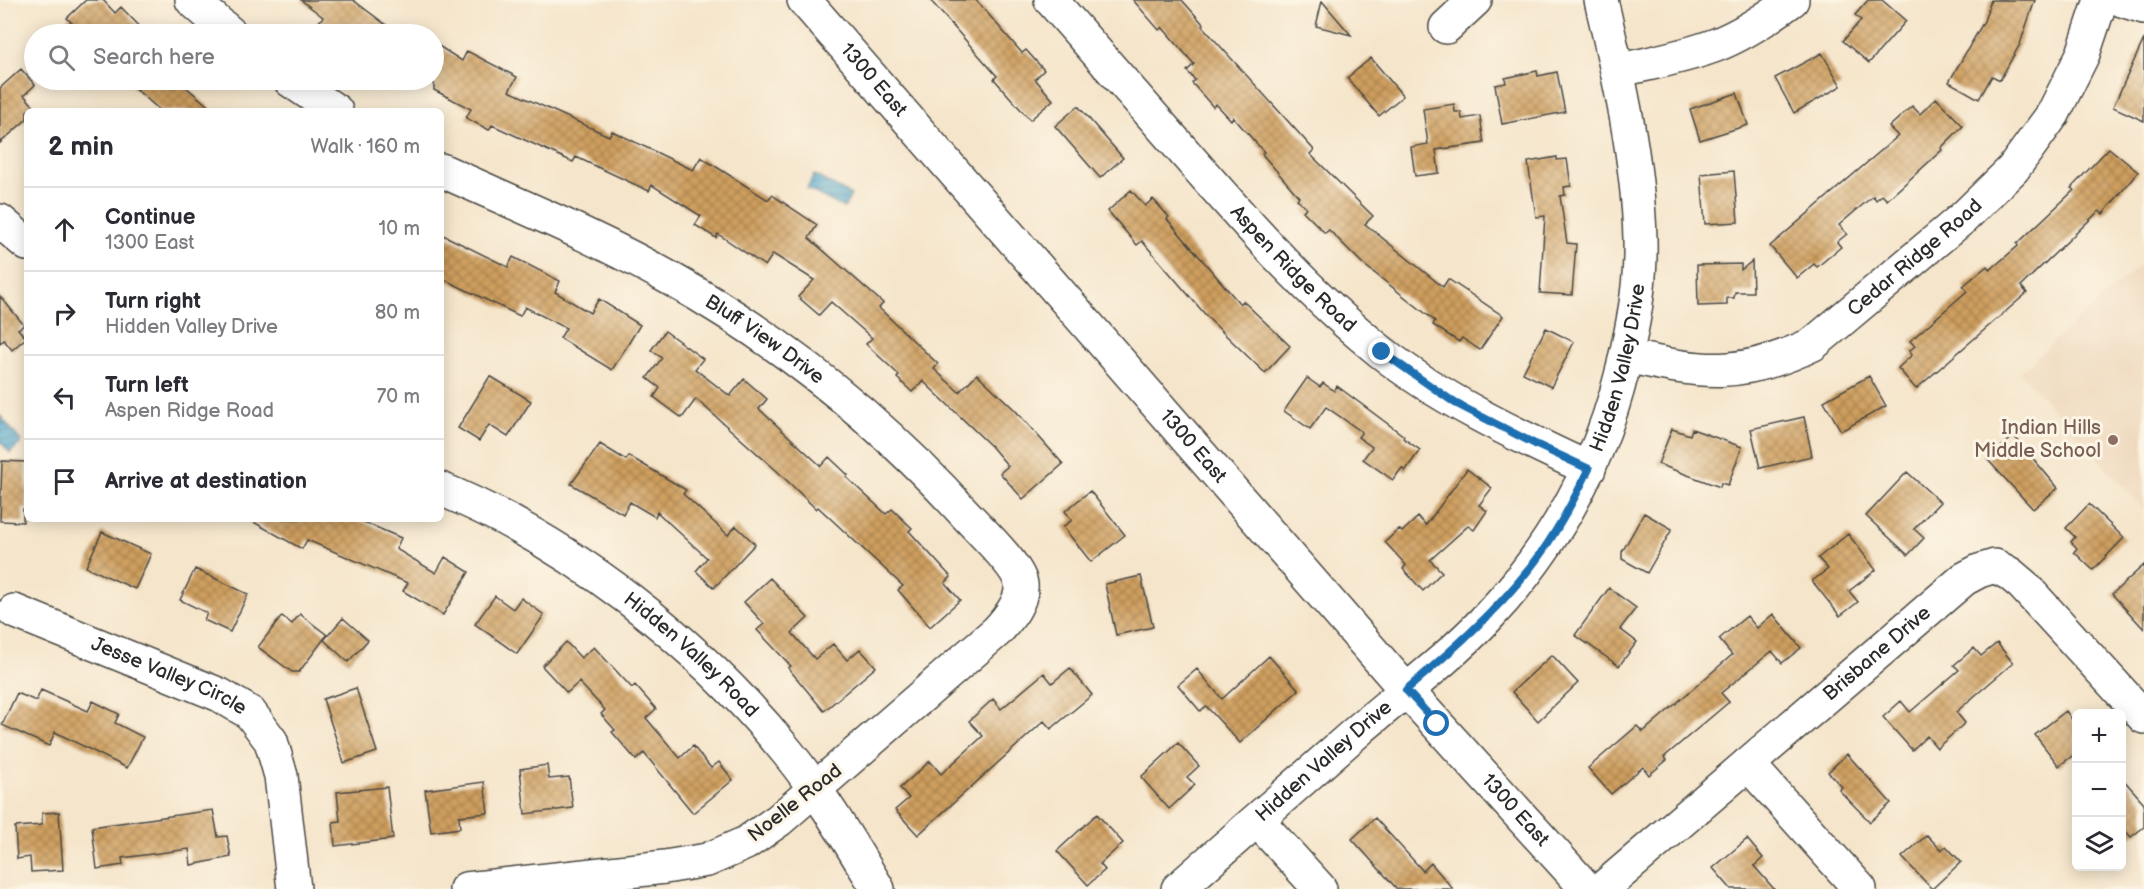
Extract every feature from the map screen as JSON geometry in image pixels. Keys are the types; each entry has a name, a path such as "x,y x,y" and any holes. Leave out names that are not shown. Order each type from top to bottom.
{"street":[{"path":"192,0 220,24"},
{"name":"1300 East","path":"804,0 1406,690 1587,889"},
{"name":"Aspen Ridge Road","path":"1051,0 1259,238 1318,298 1382,352 1455,403 1589,469"},
{"path":"1446,27 1475,0"},
{"name":"Hidden Valley Drive","path":"1178,889 1484,621 1526,574 1557,529 1589,469 1614,406 1634,321 1640,241 1638,199 1617,71 1601,0"},
{"path":"1617,71 1718,44 1754,26 1792,0"},
{"name":"Cedar Ridge Road","path":"1626,356 1678,367 1718,371 1755,367 1785,358 1813,344 1964,217 2013,169 2058,104 2083,54 2101,0"},
{"path":"2122,0 2144,7"},
{"path":"305,90 332,108"},
{"name":"Bluff View Drive","path":"444,171 593,237 671,279 744,323 813,373 880,430 947,494 1009,562 1021,582 1021,592"},
{"path":"0,221 24,241"},
{"name":"Hidden Valley Road","path":"444,490 550,545 637,605 716,674 787,752 815,789 878,889"},
{"name":"Brisbane Drive","path":"1602,889 1964,579 1979,571 1995,566 2010,574 2023,585 2144,717"},
{"name":"Noelle Road","path":"466,889 665,867 707,860 754,837 779,820 997,631 1016,605 1021,592"},
{"name":"Jesse Valley Circle","path":"14,611 220,695 250,713 271,741 281,776 294,889"},
{"path":"1748,764 1860,889"},
{"path":"1257,820 1320,889"}],"shaded area":[{"name":"Indian Hills Middle School","path":"2144,261 2144,509 2020,372"}],"water":[{"path":"814,175 851,195 844,208 807,189"},
{"path":"0,416 22,442 10,453 0,441"}],"building":[{"path":"86,0 103,0 115,13 121,7 137,24 73,24 67,18"},
{"path":"301,0 353,0 385,24 317,24 323,17"},
{"path":"930,0 976,0 1022,53 1026,50 1044,70 1035,79 1053,100 1030,120 994,79 997,76"},
{"path":"1133,0 1182,0 1204,25 1202,26 1314,150 1310,154 1373,216 1365,224 1443,287 1448,279 1503,316 1480,350 1462,338 1459,342 1433,325 1435,321 1363,264 1329,230 1325,233 1303,211 1306,208 1297,199 1299,197 1262,154 1264,152 1233,117 1231,120 1216,104 1213,107 1192,83 1195,80 1187,71 1194,64 1162,27 1159,30"},
{"path":"1868,0 1882,0 1906,21 1869,63 1843,41 1861,20 1855,15"},
{"path":"1991,0 2035,0 2020,44 2000,80 1992,76 1979,99 1949,82 1984,21"},
{"path":"1322,1 1351,35 1316,26"},
{"path":"2144,39 2144,121 2113,107"},
{"path":"444,49 462,61 467,51 517,77 509,91 609,136 612,131 693,170 701,157 768,200 772,195 817,225 809,238 883,303 879,308 938,364 934,369 959,392 977,374 1015,410 1063,464 1023,499 1000,473 1008,466 991,446 923,381 912,392 897,378 899,375 866,344 872,338 831,302 819,315 798,297 814,280 773,254 765,266 718,234 716,238 695,225 701,216 652,185 649,191 576,157 573,162 492,125 489,130 466,118 471,109 434,90 444,90"},
{"path":"1822,53 1841,86 1794,113 1775,78"},
{"path":"1371,58 1403,96 1379,116 1347,78"},
{"path":"21,69 24,72 24,90 30,90 24,95 35,108 24,108 24,122 0,143 0,88"},
{"path":"1537,71 1538,76 1557,72 1565,112 1502,124 1495,85 1506,83 1505,78"},
{"path":"137,90 190,90 211,108 158,108"},
{"path":"1737,93 1748,125 1700,140 1690,109"},
{"path":"1936,98 1963,126 1941,148 1942,150 1887,200 1882,195 1876,200 1873,196 1839,225 1847,234 1837,242 1841,247 1817,267 1814,264 1797,278 1770,246 1898,136 1889,127 1912,106 1920,114"},
{"path":"1454,104 1455,112 1461,112 1462,119 1480,116 1484,143 1436,150 1439,173 1415,176 1411,147 1428,144 1423,109"},
{"path":"1078,106 1123,158 1100,178 1055,126"},
{"path":"2109,148 2138,172 2103,214 2099,211 2021,286 2027,293 1916,389 1898,368 1912,355 1909,351 1915,346 1910,341 1967,291 1963,286 1987,266 1990,270 2018,246 2017,244 2074,190 2071,188"},
{"path":"1557,157 1557,160 1567,159 1571,186 1564,187 1565,195 1560,196 1567,243 1576,244 1572,295 1540,293 1545,216 1536,217 1528,162"},
{"path":"1734,171 1738,222 1705,224 1701,174"},
{"path":"1131,190 1145,206 1153,199 1169,217 1167,219 1240,304 1243,301 1290,346 1265,373 1210,320 1142,241 1137,245 1108,211"},
{"path":"444,235 508,267 513,257 560,281 555,292 590,313 599,299 640,325 612,370 560,338 566,328 525,307 520,316 444,279"},
{"path":"1752,261 1753,292 1735,292 1734,298 1727,298 1727,305 1698,306 1697,265 1741,264 1741,270"},
{"path":"0,296 24,325 18,329 24,336 24,340 12,350 4,340 0,343"},
{"path":"1546,328 1574,342 1551,387 1523,373"},
{"path":"665,331 703,359 695,369 730,396 744,379 767,399 759,409 821,466 829,457 848,475 846,477 886,514 892,509 912,528 909,531 951,577 945,583 960,600 930,627 898,590 903,586 696,399 682,418 654,397 660,388 647,378 662,358 651,350"},
{"path":"490,376 531,401 508,437 489,425 479,441 458,428"},
{"path":"1869,376 1886,406 1841,431 1824,401"},
{"path":"1307,378 1320,387 1323,383 1334,391 1337,386 1420,450 1405,471 1402,468 1393,480 1363,459 1372,447 1358,437 1362,432 1326,407 1310,429 1284,411"},
{"path":"1804,417 1812,456 1760,468 1751,429"},
{"path":"1672,429 1690,435 1692,429 1742,447 1728,485 1721,483 1720,487 1658,464"},
{"path":"2014,436 2058,488 2033,509 1987,459"},
{"path":"600,444 626,460 629,456 686,490 683,494 728,535 736,526 755,544 714,588 696,571 707,558 657,512 655,517 630,502 623,514 571,484"},
{"path":"2,461 24,462 23,522 0,521"},
{"path":"1467,469 1492,488 1479,505 1487,511 1474,530 1468,526 1430,560 1442,572 1423,591 1403,569 1406,565 1385,542 1399,529 1402,532 1418,517 1426,525"},
{"path":"1907,472 1940,502 1914,529 1924,538 1908,555 1866,516"},
{"path":"1090,491 1125,535 1091,562 1063,527 1072,520 1065,511"},
{"path":"2089,504 2124,538 2093,570 2074,552 2077,548 2071,542 2075,537 2066,528"},
{"path":"1644,513 1672,529 1647,573 1622,559 1622,552"},
{"path":"253,522 364,522 401,538 396,549 436,573 445,557 469,572 443,615 403,591 408,583 307,540 302,549"},
{"path":"102,532 151,554 135,589 86,567"},
{"path":"1848,534 1876,570 1849,591 1858,602 1840,616 1812,581 1828,569 1818,558"},
{"path":"2144,565 2144,629 2112,594"},
{"path":"195,569 248,594 230,632 204,620 207,613 180,600"},
{"path":"1141,576 1153,627 1116,635 1105,584"},
{"path":"770,578 808,618 792,633 815,659 833,644 847,660 860,649 876,667 824,711 788,668 791,666 757,630 764,624 744,602"},
{"path":"1609,588 1636,608 1620,629 1637,642 1619,666 1575,635"},
{"path":"495,596 513,609 521,598 544,615 517,654 475,624"},
{"path":"300,614 327,635 299,672 292,672 258,647 282,616 292,624"},
{"path":"1773,614 1801,648 1782,663 1772,651 1721,693 1729,702 1664,757 1667,760 1649,775 1643,767 1611,794 1588,768 1637,726 1643,732 1732,655 1719,639 1747,616 1757,628"},
{"path":"343,618 368,640 348,662 324,640"},
{"path":"566,642 581,658 594,647 632,688 635,685 656,709 646,718 680,758 693,746 711,768 719,762 733,780 693,813 644,753 636,760 612,732 615,730 601,714 605,710 579,682 567,693 542,666"},
{"path":"1997,643 2013,663 1956,712 1965,723 1937,748 1927,736 1912,750 1883,717 1901,701 1910,712 1959,670 1954,665 1974,648 1981,656"},
{"path":"1552,655 1578,683 1538,721 1512,692"},
{"path":"1269,656 1299,690 1240,743 1206,706 1200,711 1178,685 1197,669 1222,699"},
{"path":"1070,668 1092,695 1051,729 1044,721 918,835 895,810 909,798 900,788 930,761 941,774 983,736 969,721 993,699 1001,709 1044,673 1052,683"},
{"path":"356,688 377,752 344,763 323,699"},
{"path":"41,690 88,711 93,701 119,714 115,723 143,737 127,768 55,732 49,746 2,725 17,693 36,701"},
{"path":"2066,711 2072,719 2072,756 2059,766 2035,735"},
{"path":"1178,743 1199,766 1187,777 1195,785 1169,809 1141,777"},
{"path":"1847,754 1891,803 1870,822 1839,790 1842,787 1828,772"},
{"path":"547,765 549,779 569,777 573,808 525,814 520,769"},
{"path":"484,782 488,813 459,816 460,828 431,832 425,790"},
{"path":"2126,783 2144,803 2144,827 2131,837 2126,832"},
{"path":"387,787 393,839 335,846 333,822 340,821 337,792"},
{"path":"213,810 218,837 227,836 231,857 191,865 189,849 122,858 123,865 97,869 92,827"},
{"path":"59,812 63,870 31,872 30,857 17,859 15,827 42,825 42,813"},
{"path":"1097,814 1123,843 1100,864 1105,870 1088,885 1057,851"},
{"path":"1375,818 1423,871 1431,863 1453,889 1397,889 1352,839"},
{"path":"1927,835 1941,850 1946,846 1961,862 1932,889 1902,857"},
{"path":"1747,839 1763,858 1754,866 1774,889 1731,889 1713,868"}],"place":[{"name":"Indian Hills Middle School","path":"2113,440"}],"route":[{"path":"1382,352 1455,403 1589,469 1571,506 1532,567 1484,621 1406,690 1437,724"}]}
